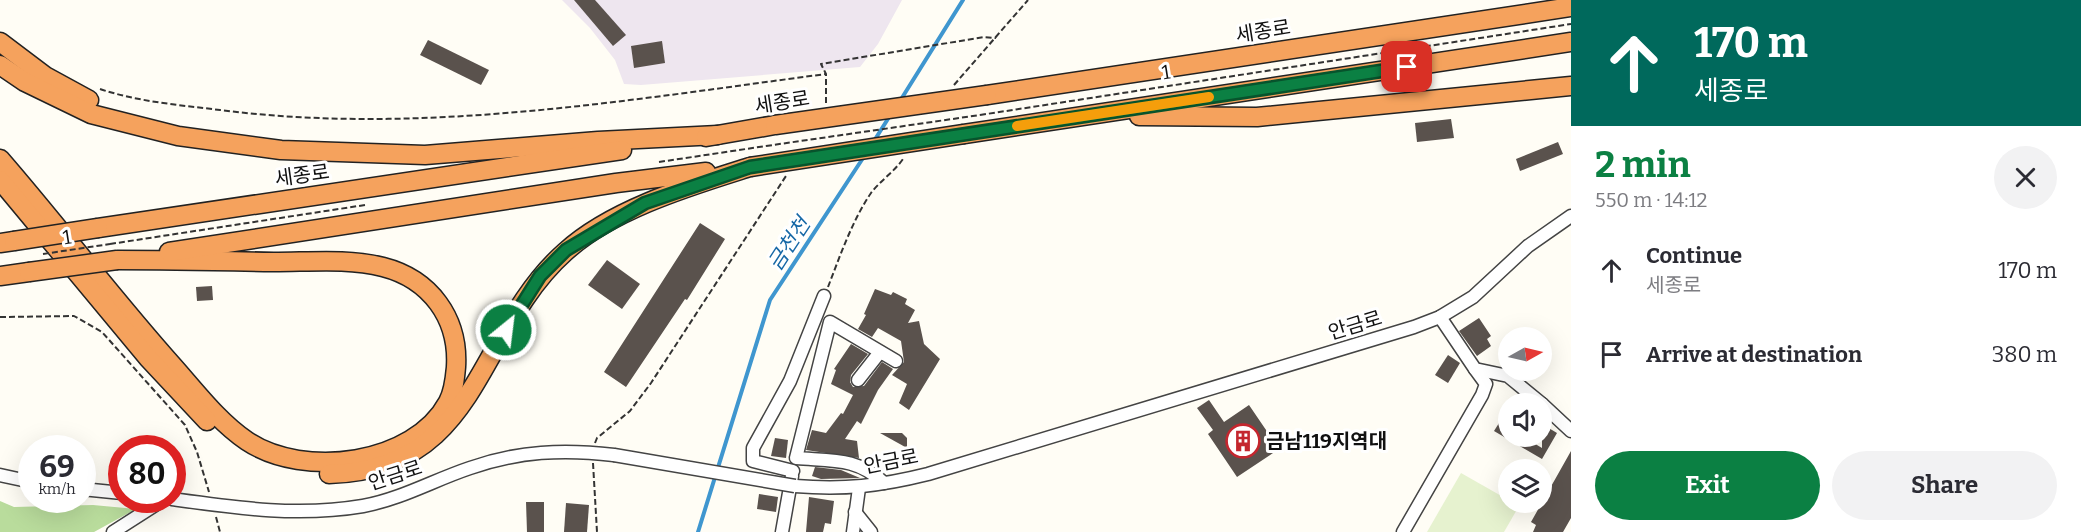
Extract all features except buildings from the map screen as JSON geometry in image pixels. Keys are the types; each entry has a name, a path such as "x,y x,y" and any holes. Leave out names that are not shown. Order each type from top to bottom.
{"highway":[{"name":"세종로","path":"7,242 987,95 1569,21"},
{"name":"1","path":"0,180 148,358 219,434 243,453 265,464 287,470 319,474 355,473 398,461 439,432 476,385 516,311 540,276 566,250 645,203 750,167 1080,116 1569,21"},
{"path":"0,42 45,76 147,130"},
{"name":"1","path":"0,66 25,82 91,114 147,130 220,144 281,150 425,155 598,141 718,135"},
{"path":"1080,116 1257,117 1571,87"},
{"path":"0,159 159,350 226,424 248,442 267,451 304,462 351,461 390,450 411,440 448,403 454,385 456,339 437,298 414,279 384,267 345,261 114,252"},
{"path":"0,276 28,272 114,252 616,183 750,167"}],"street":[{"name":"안금로","path":"186,501 260,512 354,507 398,496 503,458 562,450 614,455 795,486 837,489 884,483 939,471 1334,352 1440,317 1473,297 1528,246 1571,216"},
{"path":"793,471 753,460 753,448 790,381 824,296"},
{"path":"1403,532 1482,395 1486,384 1440,317"},
{"path":"782,532 793,471 830,322 896,361"},
{"path":"858,380 880,352"},
{"path":"1475,369 1508,376 1529,393"},
{"path":"1552,413 1571,431"},
{"path":"796,458 854,463 872,471 884,483"},
{"path":"0,475 18,479"},
{"path":"854,532 859,488"},
{"path":"855,512 871,532"},
{"path":"113,532 143,513"}],"path":[{"name":"1","path":"766,146 1569,21"},
{"path":"825,106 828,98 826,74 821,64 984,37 996,38"},
{"path":"100,89 130,99 281,118 402,120 522,112 826,74"},
{"path":"803,150 814,131"},
{"path":"597,532 592,452 597,438 630,411 651,383 791,168"},
{"name":"1","path":"40,254 114,252"},
{"path":"0,317 74,316 102,332 186,425 214,505 220,532"}],"shaded area":[{"path":"562,0 902,0 878,44 860,67 641,85 624,84 615,60 590,28"}],"green space":[{"path":"1461,473 1498,494 1498,513 1515,513 1504,532 1427,532"},
{"path":"0,501 18,507 18,513 96,513 96,505 108,506 108,513 129,513 94,532 0,532"}],"waterway":[{"name":"금천천","path":"900,101 963,0"},
{"name":"금천천","path":"874,141 891,114"},
{"name":"금천천","path":"698,532 770,300 865,155"}],"slow traffic":[{"path":"1017,126 1209,97"}],"place":[{"name":"금남119지역대","path":"1243,441"}],"route":[{"path":"506,330 540,276 566,250 645,203 686,187 750,167 1407,67"}]}
